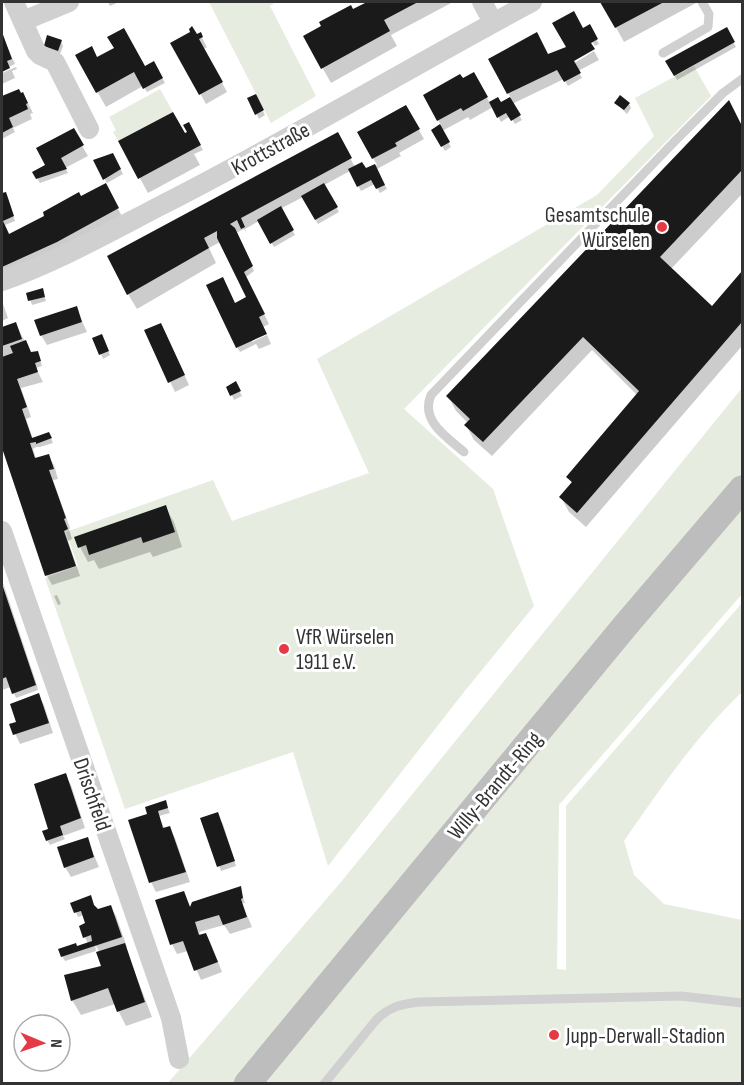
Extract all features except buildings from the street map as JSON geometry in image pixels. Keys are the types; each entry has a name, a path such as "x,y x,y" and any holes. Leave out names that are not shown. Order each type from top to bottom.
{"main road":[{"name":"Willy-Brandt-Ring","path":"247,1083 742,489"}],"street":[{"path":"14,2 36,51 55,62 89,129"},
{"path":"23,21 69,2"},
{"path":"482,2 493,22"},
{"name":"Krottstraße","path":"2,281 40,267 183,195 532,2"},
{"name":"Drischfeld","path":"2,531 171,1018 179,1059"}],"lane":[{"path":"663,53 708,27 709,14 702,2"},
{"path":"464,452 434,425 429,417 428,402 431,395 674,142 723,93 742,79"},
{"path":"324,1083 376,1020 385,1011 399,1004 681,996 742,1003"}],"shaded area":[{"path":"209,2 276,2 270,6 316,96 271,123"},
{"name":"VfR Würselen 1911 e.V.","path":"694,66 711,96 404,409 493,489 534,606 328,866 293,752 125,809 45,578 78,566 66,532 213,480 232,521 369,473 317,359 597,195 654,136 635,98"},
{"path":"160,89 173,112 118,141 113,132 116,130 109,117"},
{"path":"742,388 742,594 559,805 557,969 566,970 566,806 742,603 742,692 694,745 624,841 634,875 664,904 742,920 742,1083 167,1084 341,882"}],"place":[{"name":"Gesamtschule Würselen","path":"662,227"},
{"name":"VfR Würselen 1911 e.V.","path":"284,649"},
{"name":"Jupp-Derwall-Stadion","path":"554,1035"}]}
